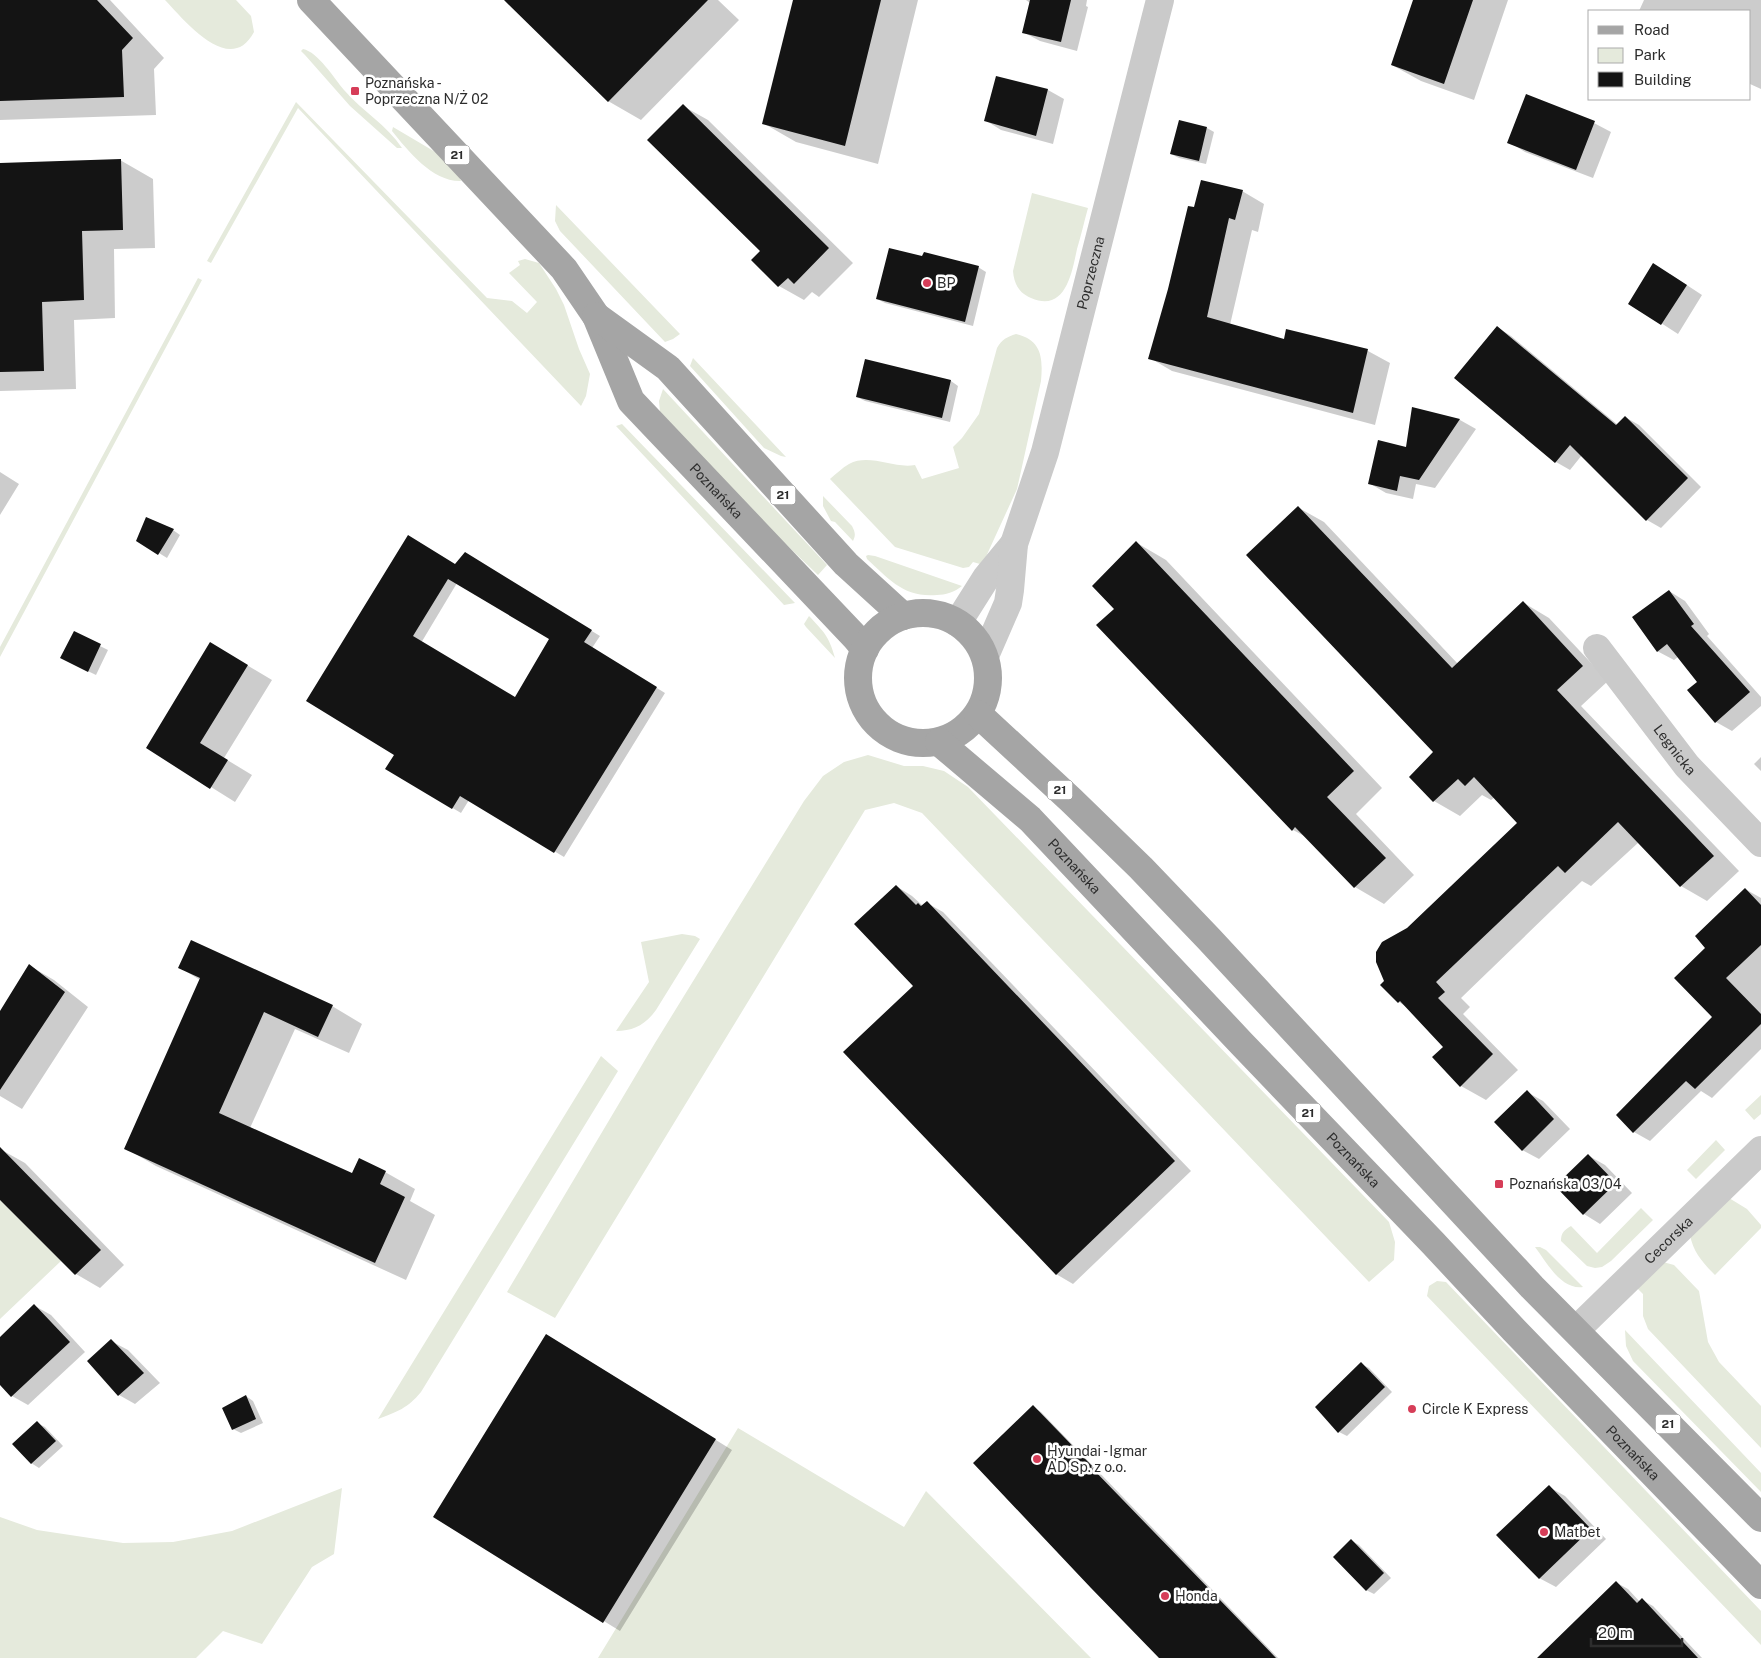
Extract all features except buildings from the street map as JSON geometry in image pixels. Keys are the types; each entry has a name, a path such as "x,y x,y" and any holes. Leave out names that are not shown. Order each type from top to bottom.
{"main road":[{"name":"Poznańska","path":"311,0 564,269 596,316 631,401 855,637 864,649"},
{"name":"Poznańska","path":"596,316 668,368 846,564 903,616"},
{"path":"921,613 939,615 956,622 973,636 984,656 989,676 986,696 978,714 961,732 939,742 920,744 901,740 883,730 870,716 860,695 858,671 864,649 880,629 903,616 921,613"},
{"name":"21","path":"978,714 1141,868 1532,1288 1576,1330 1761,1518"},
{"name":"Poznańska","path":"939,742 1030,819 1514,1330 1761,1585"}],"street":[{"name":"Poprzeczna","path":"984,656 1008,603 1014,544 1045,452 1160,0"},
{"name":"Poprzeczna","path":"956,622 962,616 986,578 1014,544"},
{"name":"Legnicka","path":"1596,648 1687,766 1761,843"},
{"name":"Cecorska","path":"1576,1330 1761,1150"}],"green space":[{"path":"165,0 236,0 251,16 254,32 244,44 233,49 221,47 208,41 196,31"},
{"path":"303,49 309,51 320,60 351,98 389,132 402,148 397,148 350,106 301,51"},
{"path":"296,102 487,298 512,301 527,313 537,302 509,273 520,265 518,261 525,259 539,263 564,305 590,374 586,396 581,406 298,108 211,263 207,261"},
{"path":"393,127 437,153 459,176 461,181 441,176 422,164 392,131"},
{"path":"1032,193 1088,208 1069,279 1060,295 1052,300 1043,301 1023,294 1016,284 1013,271"},
{"path":"556,205 680,334 665,342 560,231 555,221"},
{"path":"198,278 202,280 0,657 0,647"},
{"path":"1016,334 1025,337 1036,345 1042,365 1041,381 1017,489 984,561 980,564 973,562 969,567 963,568 895,547 830,479 849,464 865,460 907,466 915,465 922,479 959,468 953,447 979,414 997,348 1005,339"},
{"path":"693,358 786,457 764,448 690,366"},
{"path":"663,389 827,565 818,575 774,533 660,412 659,401"},
{"path":"622,424 795,603 784,605 616,426"},
{"path":"823,496 852,526 855,534 853,541 835,522 831,521 823,506"},
{"path":"868,555 962,586 943,594 925,595 915,593 898,586 890,580 867,559 866,556"},
{"path":"809,616 819,626 831,644 835,658 804,624"},
{"path":"868,755 904,766 923,766 944,771 968,787 1389,1222 1395,1242 1394,1260 1369,1282 922,813 894,803 865,810 555,1318 507,1292 655,1043 804,801 823,776 844,762"},
{"path":"682,934 695,936 700,939 656,1010 639,1026 628,1030 616,1031 649,982 641,942"},
{"path":"601,1056 618,1071 421,1392 402,1409 378,1419"},
{"path":"1761,1095 1761,1114 1754,1120 1745,1110"},
{"path":"1716,1140 1725,1150 1696,1179 1687,1170"},
{"path":"1729,1198 1747,1209 1761,1225 1761,1228 1715,1275 1699,1257 1693,1247 1690,1235"},
{"path":"0,1200 61,1261 0,1319"},
{"path":"1641,1208 1653,1220 1611,1261 1602,1267 1587,1266 1561,1241 1563,1232 1571,1226 1597,1253"},
{"path":"1535,1247 1546,1250 1583,1287 1575,1287 1561,1280"},
{"path":"1663,1262 1674,1265 1699,1291 1708,1342 1719,1362 1761,1406 1761,1448 1648,1329 1643,1316 1643,1294 1637,1288"},
{"path":"1437,1281 1446,1282 1761,1611 1761,1645 1427,1296 1429,1286"},
{"path":"1625,1330 1761,1473 1761,1492 1633,1361 1626,1346"},
{"path":"738,1428 904,1527 926,1491 1091,1658 598,1658"},
{"path":"342,1488 334,1554 312,1567 262,1644 223,1631 196,1658 0,1658 0,1517 37,1530 123,1543 173,1542 232,1531"}],"place":[{"name":"Poznańska - Poprzeczna N/Ż 02","path":"355,91"},
{"name":"BP","path":"927,283"},
{"name":"Poznańska 03/04","path":"1499,1184"},
{"name":"Circle K Express","path":"1412,1409"},
{"name":"Hyundai - Igmar AD Sp. z o.o.","path":"1037,1459"},
{"name":"Matbet","path":"1544,1532"},
{"name":"Honda","path":"1165,1596"}]}
